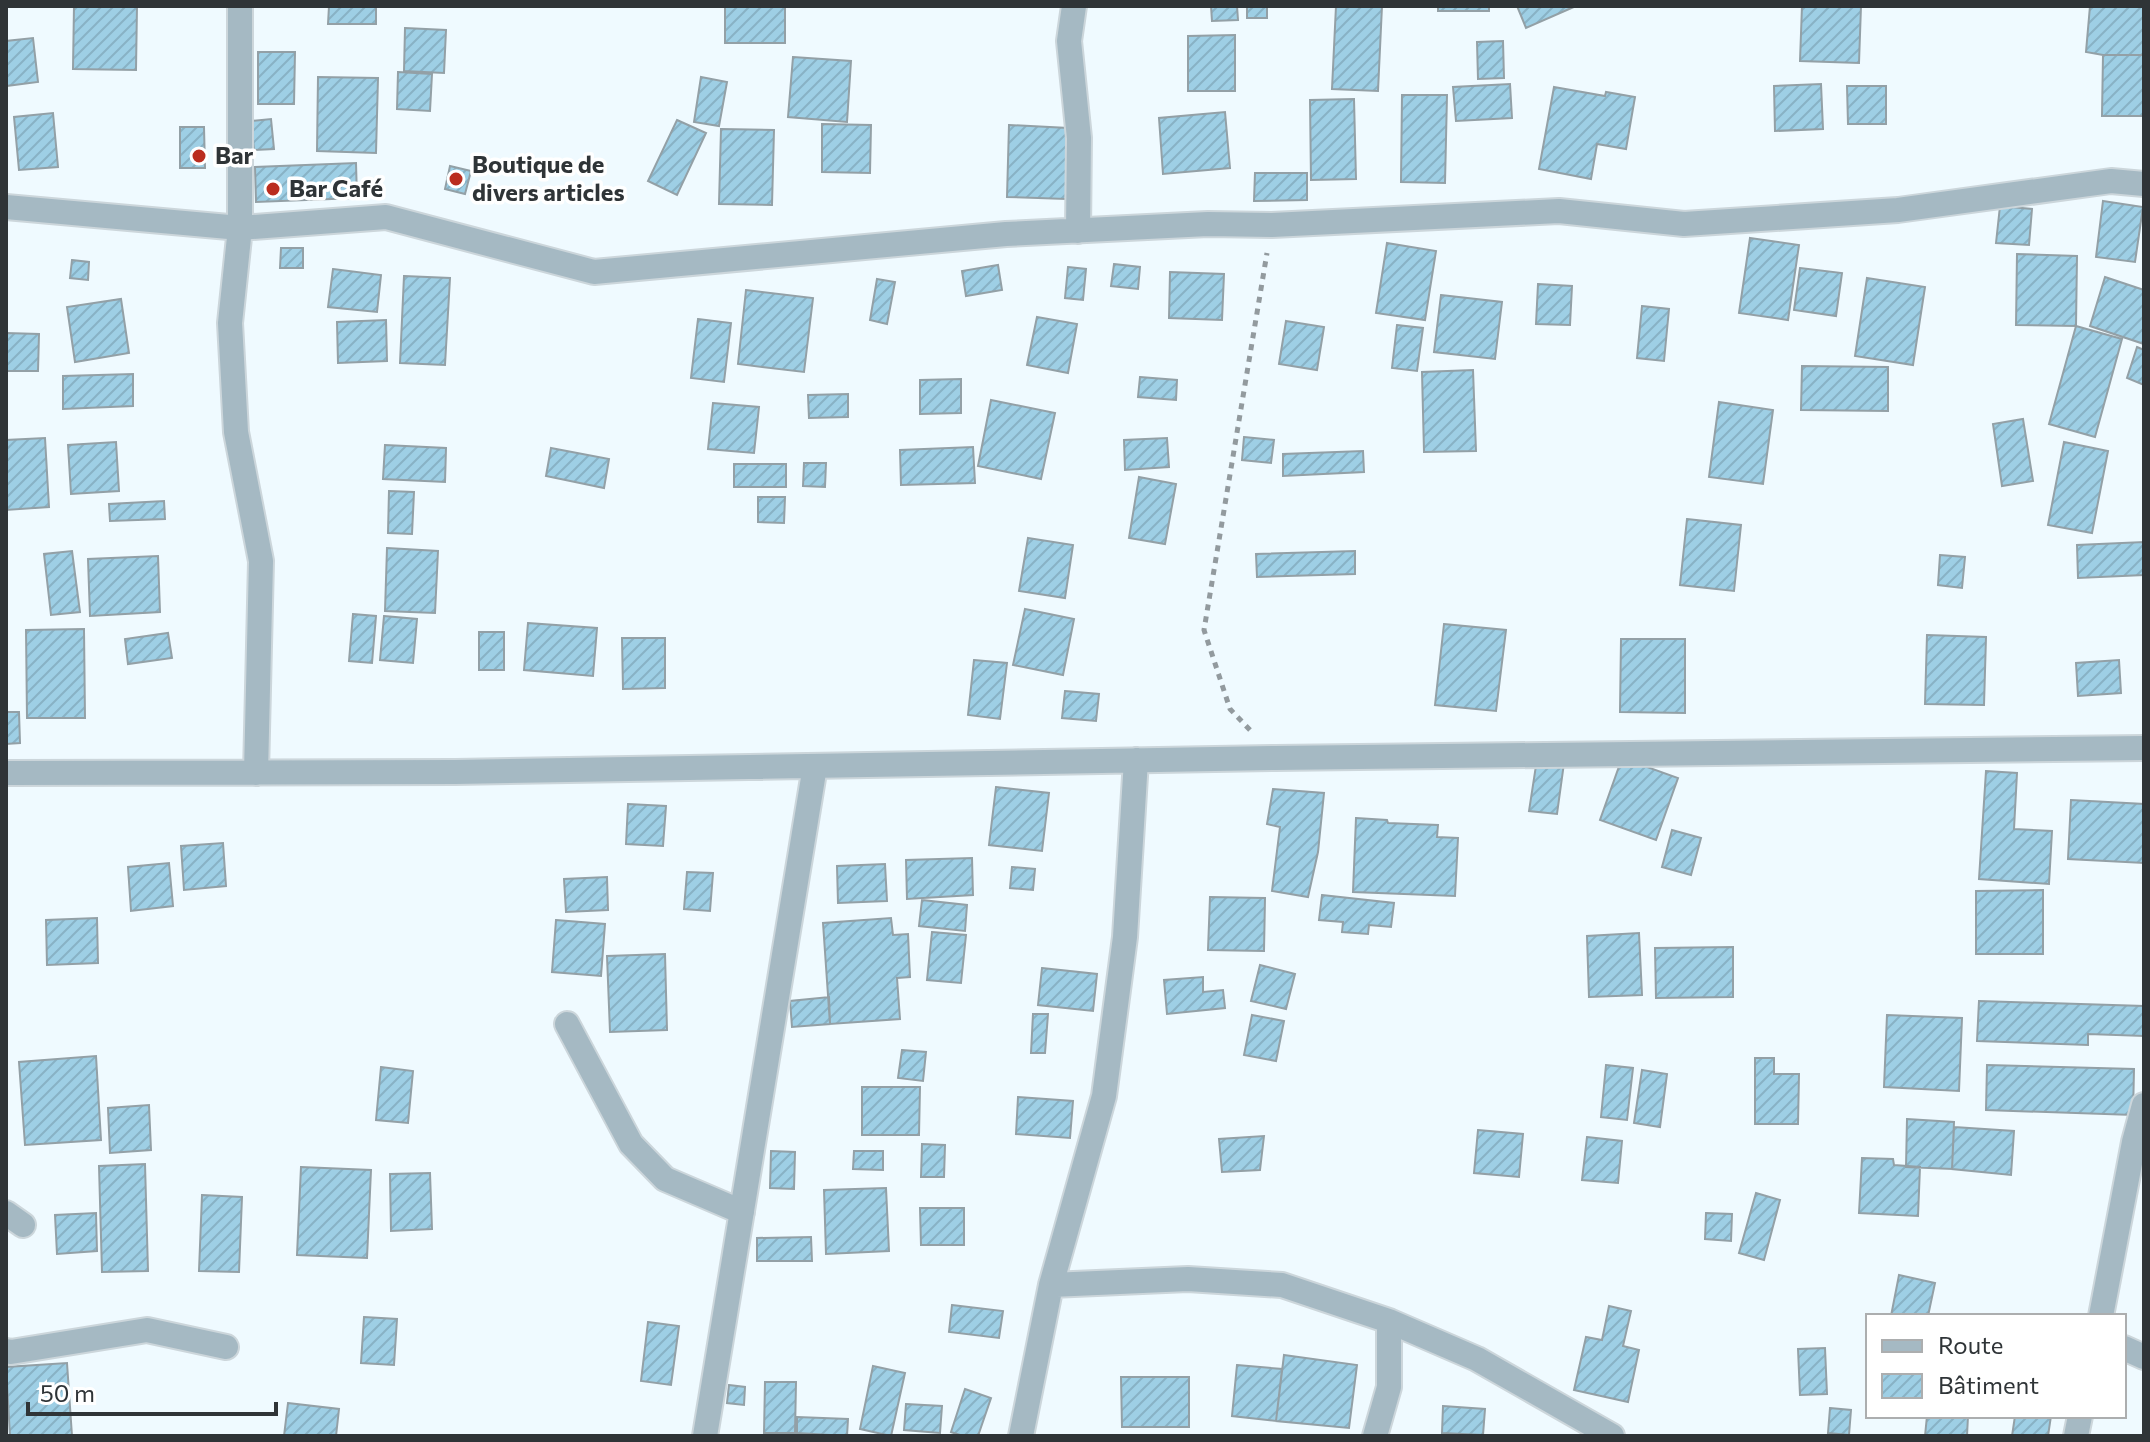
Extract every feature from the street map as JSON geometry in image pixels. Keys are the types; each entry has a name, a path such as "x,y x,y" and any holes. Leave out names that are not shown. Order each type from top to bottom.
{"street":[{"path":"240,6 240,228 230,323 236,432 261,561 256,773"},
{"path":"1074,6 1069,41 1079,138 1078,231"},
{"path":"6,207 240,228 386,217 594,272 1006,234 1559,211 1684,224 1898,210 2111,181 2144,184"},
{"path":"6,773 256,773 2144,748"},
{"path":"1021,1436 1051,1285 1104,1096 1125,937 1136,760"},
{"path":"705,1436 815,766"},
{"path":"567,1024 631,1144 665,1179 742,1212"},
{"path":"2101,1314 2134,1142 2144,1105"},
{"path":"1051,1285 1188,1279 1282,1285 1389,1321 1477,1359 1612,1436"},
{"path":"1375,1436 1389,1387 1389,1321"},
{"path":"6,1351 147,1330 226,1347"}],"path":[{"path":"1272,225 1204,630 1230,709 1275,758"}],"building":[{"path":"74,6 137,6 136,70 73,69"},
{"path":"329,6 376,6 376,24 328,24"},
{"path":"725,6 785,6 785,43 725,43"},
{"path":"1211,6 1237,6 1238,20 1212,21"},
{"path":"1247,6 1267,6 1267,18 1247,18"},
{"path":"1336,6 1382,6 1378,91 1332,89"},
{"path":"1438,6 1489,6 1489,11 1438,11"},
{"path":"1517,6 1576,6 1526,28"},
{"path":"1802,6 1861,6 1859,63 1800,61"},
{"path":"2090,6 2144,6 2144,55 2086,52"},
{"path":"405,28 446,30 444,73 404,71"},
{"path":"1235,35 1235,91 1188,91 1188,36"},
{"path":"33,38 38,82 6,86 6,41"},
{"path":"1503,41 1504,78 1478,79 1477,42"},
{"path":"258,52 295,52 294,104 258,104"},
{"path":"2103,55 2144,55 2144,116 2102,116"},
{"path":"793,57 851,61 847,122 788,117"},
{"path":"398,72 432,74 430,111 397,109"},
{"path":"318,77 378,78 376,153 317,151"},
{"path":"701,77 727,82 719,126 694,122"},
{"path":"1510,84 1512,118 1456,121 1453,87"},
{"path":"1821,84 1823,129 1775,131 1774,86"},
{"path":"1847,86 1886,86 1886,124 1848,124"},
{"path":"1554,87 1605,96 1606,92 1635,97 1626,149 1597,144 1591,179 1539,169"},
{"path":"1402,95 1447,95 1445,183 1401,182"},
{"path":"1354,99 1356,179 1311,180 1310,100"},
{"path":"1225,112 1230,168 1163,174 1159,118"},
{"path":"53,113 58,167 19,170 14,117"},
{"path":"271,119 274,149 254,150 251,121"},
{"path":"677,120 706,133 677,195 648,181"},
{"path":"822,124 871,125 870,173 822,172"},
{"path":"1009,125 1068,128 1066,199 1007,197"},
{"path":"180,127 204,127 205,168 180,168"},
{"path":"721,129 774,130 772,205 719,204"},
{"path":"356,163 357,198 256,202 255,167"},
{"path":"450,166 471,171 465,194 445,189"},
{"path":"1255,173 1307,173 1307,200 1254,201"},
{"path":"2103,201 2143,207 2135,262 2096,257"},
{"path":"2000,206 2032,209 2029,245 1996,243"},
{"path":"1750,238 1799,245 1788,320 1739,313"},
{"path":"1387,243 1436,251 1425,320 1376,313"},
{"path":"281,248 303,248 303,268 280,268"},
{"path":"2017,254 2077,256 2076,326 2016,325"},
{"path":"72,260 89,262 88,280 70,278"},
{"path":"1114,264 1140,267 1138,289 1111,286"},
{"path":"998,265 1002,290 966,296 962,271"},
{"path":"1068,267 1086,269 1083,300 1065,298"},
{"path":"1800,268 1842,273 1836,316 1794,310"},
{"path":"333,269 381,275 377,312 328,307"},
{"path":"1170,272 1224,274 1222,320 1169,318"},
{"path":"404,276 450,278 445,365 400,363"},
{"path":"2105,277 2144,290 2144,344 2090,326"},
{"path":"1867,278 1925,287 1913,365 1855,356"},
{"path":"877,279 895,282 887,324 870,320"},
{"path":"1538,284 1572,286 1570,325 1536,324"},
{"path":"746,290 813,298 804,372 738,364"},
{"path":"1441,295 1502,302 1495,359 1434,352"},
{"path":"121,299 129,353 75,362 67,307"},
{"path":"1642,306 1669,309 1664,361 1637,358"},
{"path":"1037,317 1077,324 1068,373 1027,365"},
{"path":"698,319 731,323 724,382 691,378"},
{"path":"386,320 387,361 338,363 337,322"},
{"path":"1286,321 1324,327 1317,370 1279,364"},
{"path":"1397,325 1423,328 1417,371 1392,368"},
{"path":"2076,326 2122,339 2095,437 2049,424"},
{"path":"6,333 39,334 38,371 6,371"},
{"path":"2137,347 2144,350 2144,385 2127,378"},
{"path":"1802,366 1888,367 1888,411 1801,410"},
{"path":"1473,370 1476,451 1424,452 1422,372"},
{"path":"133,374 133,406 63,409 63,376"},
{"path":"1140,377 1177,380 1176,400 1138,397"},
{"path":"961,379 961,413 920,414 920,380"},
{"path":"848,394 848,417 809,418 808,395"},
{"path":"991,400 1055,413 1041,479 978,466"},
{"path":"1719,402 1773,410 1763,484 1709,477"},
{"path":"713,403 759,407 754,453 708,449"},
{"path":"2023,419 2033,481 2002,486 1993,424"},
{"path":"1244,437 1274,440 1271,463 1242,460"},
{"path":"45,438 49,507 6,510 6,440"},
{"path":"1167,438 1169,467 1125,470 1124,440"},
{"path":"116,442 119,491 71,494 68,445"},
{"path":"2064,442 2108,451 2092,533 2048,525"},
{"path":"385,445 446,448 445,482 383,479"},
{"path":"973,447 975,483 901,485 900,450"},
{"path":"551,448 609,459 604,488 546,476"},
{"path":"1363,451 1364,472 1283,476 1283,454"},
{"path":"804,463 826,463 825,487 803,486"},
{"path":"734,464 786,464 786,487 734,487"},
{"path":"1139,477 1176,484 1165,544 1129,538"},
{"path":"389,491 414,492 412,534 388,533"},
{"path":"758,497 785,497 784,523 758,522"},
{"path":"164,501 165,519 110,521 109,504"},
{"path":"1687,519 1741,525 1734,591 1680,585"},
{"path":"1028,538 1073,545 1065,598 1019,591"},
{"path":"2144,542 2144,575 2078,578 2077,545"},
{"path":"387,548 438,551 435,613 385,611"},
{"path":"72,551 80,612 51,615 44,554"},
{"path":"1355,551 1355,574 1257,577 1256,554"},
{"path":"1940,555 1965,557 1962,588 1938,585"},
{"path":"158,556 160,612 90,616 88,559"},
{"path":"1025,609 1074,619 1063,675 1013,665"},
{"path":"353,614 376,616 372,663 349,661"},
{"path":"384,616 417,619 413,663 380,660"},
{"path":"528,623 597,628 593,676 524,670"},
{"path":"1444,624 1506,630 1496,711 1435,705"},
{"path":"84,629 85,718 27,718 26,630"},
{"path":"479,632 504,632 504,670 479,670"},
{"path":"168,633 172,658 128,664 125,639"},
{"path":"1927,635 1986,637 1984,705 1925,704"},
{"path":"622,638 665,638 665,688 623,689"},
{"path":"1621,639 1685,639 1685,713 1620,712"},
{"path":"974,660 1007,663 1000,719 968,715"},
{"path":"2119,660 2121,693 2078,696 2076,663"},
{"path":"1065,691 1099,694 1096,721 1062,718"},
{"path":"6,712 19,712 20,743 6,744"},
{"path":"1622,758 1678,778 1656,840 1600,820"},
{"path":"1537,759 1564,763 1557,814 1529,811"},
{"path":"1986,771 2017,773 2014,829 2052,831 2049,884 1979,879"},
{"path":"996,787 1049,793 1042,851 989,845"},
{"path":"1273,789 1324,793 1318,852 1308,897 1272,891 1280,827 1267,824"},
{"path":"2071,800 2144,804 2144,863 2068,859"},
{"path":"628,804 666,806 663,846 626,844"},
{"path":"1356,818 1438,825 1437,837 1458,838 1455,896 1353,892"},
{"path":"1672,830 1701,838 1691,875 1662,867"},
{"path":"223,843 226,886 184,890 181,846"},
{"path":"972,858 973,895 907,899 906,860"},
{"path":"169,863 173,906 131,911 128,867"},
{"path":"885,864 887,901 838,903 837,866"},
{"path":"1012,867 1035,869 1033,890 1010,888"},
{"path":"687,872 713,873 710,911 684,909"},
{"path":"607,877 608,910 566,912 564,879"},
{"path":"2043,890 2043,954 1976,954 1976,891"},
{"path":"1322,895 1394,903 1391,927 1369,925 1368,934 1342,932 1343,922 1319,920"},
{"path":"1210,897 1265,898 1264,951 1208,950"},
{"path":"922,900 967,905 965,931 919,926"},
{"path":"97,918 98,963 47,965 46,920"},
{"path":"891,918 893,935 908,934 910,977 897,978 900,1019 830,1024 823,923"},
{"path":"556,920 605,924 601,976 552,972"},
{"path":"932,932 966,935 961,983 927,980"},
{"path":"1639,933 1642,995 1589,997 1587,936"},
{"path":"1733,947 1733,997 1656,998 1655,948"},
{"path":"665,954 667,1030 610,1032 607,956"},
{"path":"1260,965 1295,974 1286,1009 1251,1001"},
{"path":"1042,968 1097,974 1093,1011 1038,1005"},
{"path":"1203,977 1203,992 1223,990 1225,1008 1167,1014 1164,980"},
{"path":"829,997 830,1024 792,1027 790,1001"},
{"path":"1979,1001 2144,1006 2144,1036 2088,1034 2088,1045 1977,1041"},
{"path":"1033,1014 1048,1014 1045,1053 1031,1053"},
{"path":"1252,1015 1284,1021 1276,1061 1244,1055"},
{"path":"1887,1015 1962,1018 1959,1091 1884,1087"},
{"path":"902,1050 926,1052 923,1081 898,1078"},
{"path":"96,1056 101,1140 25,1145 19,1062"},
{"path":"1755,1058 1774,1058 1774,1074 1799,1074 1798,1124 1755,1124"},
{"path":"1606,1065 1633,1068 1627,1120 1601,1117"},
{"path":"1987,1065 2134,1069 2133,1115 1986,1110"},
{"path":"381,1067 413,1071 408,1123 376,1120"},
{"path":"1642,1070 1667,1074 1660,1127 1634,1123"},
{"path":"862,1087 920,1087 919,1135 862,1135"},
{"path":"1018,1097 1073,1101 1070,1138 1016,1134"},
{"path":"149,1105 151,1150 110,1153 108,1108"},
{"path":"1907,1119 1954,1122 1952,1169 1906,1167"},
{"path":"1954,1127 2014,1131 2011,1175 1952,1169"},
{"path":"1478,1130 1523,1134 1519,1177 1474,1173"},
{"path":"1264,1136 1260,1170 1222,1172 1219,1139"},
{"path":"1587,1137 1622,1141 1618,1183 1582,1180"},
{"path":"922,1144 945,1145 944,1177 921,1177"},
{"path":"771,1151 795,1152 794,1189 770,1188"},
{"path":"854,1151 883,1151 883,1170 853,1169"},
{"path":"1862,1158 1893,1159 1894,1165 1920,1167 1918,1216 1859,1213"},
{"path":"145,1164 148,1271 102,1272 99,1166"},
{"path":"301,1167 371,1170 367,1258 297,1255"},
{"path":"430,1173 432,1229 391,1231 390,1174"},
{"path":"886,1188 889,1251 826,1254 824,1190"},
{"path":"1756,1193 1780,1200 1764,1260 1739,1253"},
{"path":"202,1195 242,1197 239,1272 199,1271"},
{"path":"920,1208 964,1208 964,1245 921,1245"},
{"path":"96,1213 97,1251 57,1254 55,1215"},
{"path":"1706,1213 1732,1214 1731,1241 1705,1239"},
{"path":"811,1237 812,1261 757,1261 757,1238"},
{"path":"1899,1275 1935,1283 1928,1314 1891,1314"},
{"path":"952,1305 1003,1311 999,1338 949,1332"},
{"path":"1609,1306 1631,1311 1623,1346 1639,1350 1628,1402 1574,1390 1586,1337 1602,1340"},
{"path":"364,1317 397,1319 394,1365 361,1363"},
{"path":"648,1322 679,1326 671,1385 641,1381"},
{"path":"1825,1348 1827,1394 1800,1395 1798,1349"},
{"path":"1284,1355 1357,1365 1349,1428 1276,1421"},
{"path":"67,1363 72,1436 10,1436 6,1367"},
{"path":"1237,1365 1282,1369 1276,1421 1232,1416"},
{"path":"873,1366 905,1373 891,1436 860,1429"},
{"path":"1121,1377 1189,1377 1189,1427 1122,1427"},
{"path":"765,1382 796,1382 795,1433 764,1433"},
{"path":"729,1385 745,1387 744,1405 727,1403"},
{"path":"965,1389 991,1398 978,1436 951,1432"},
{"path":"288,1403 339,1409 336,1436 284,1436"},
{"path":"906,1404 942,1406 940,1433 904,1430"},
{"path":"1443,1406 1485,1409 1483,1435 1442,1433"},
{"path":"1830,1408 1851,1410 1849,1435 1828,1433"},
{"path":"797,1417 848,1419 847,1436 797,1433"},
{"path":"1927,1418 1968,1418 1967,1436 1925,1436"},
{"path":"2015,1418 2051,1418 2048,1436 2012,1436"}],"place":[{"name":"Bar","path":"199,156"},
{"name":"Boutique de divers articles","path":"456,179"},
{"name":"Bar Café","path":"273,189"}]}
